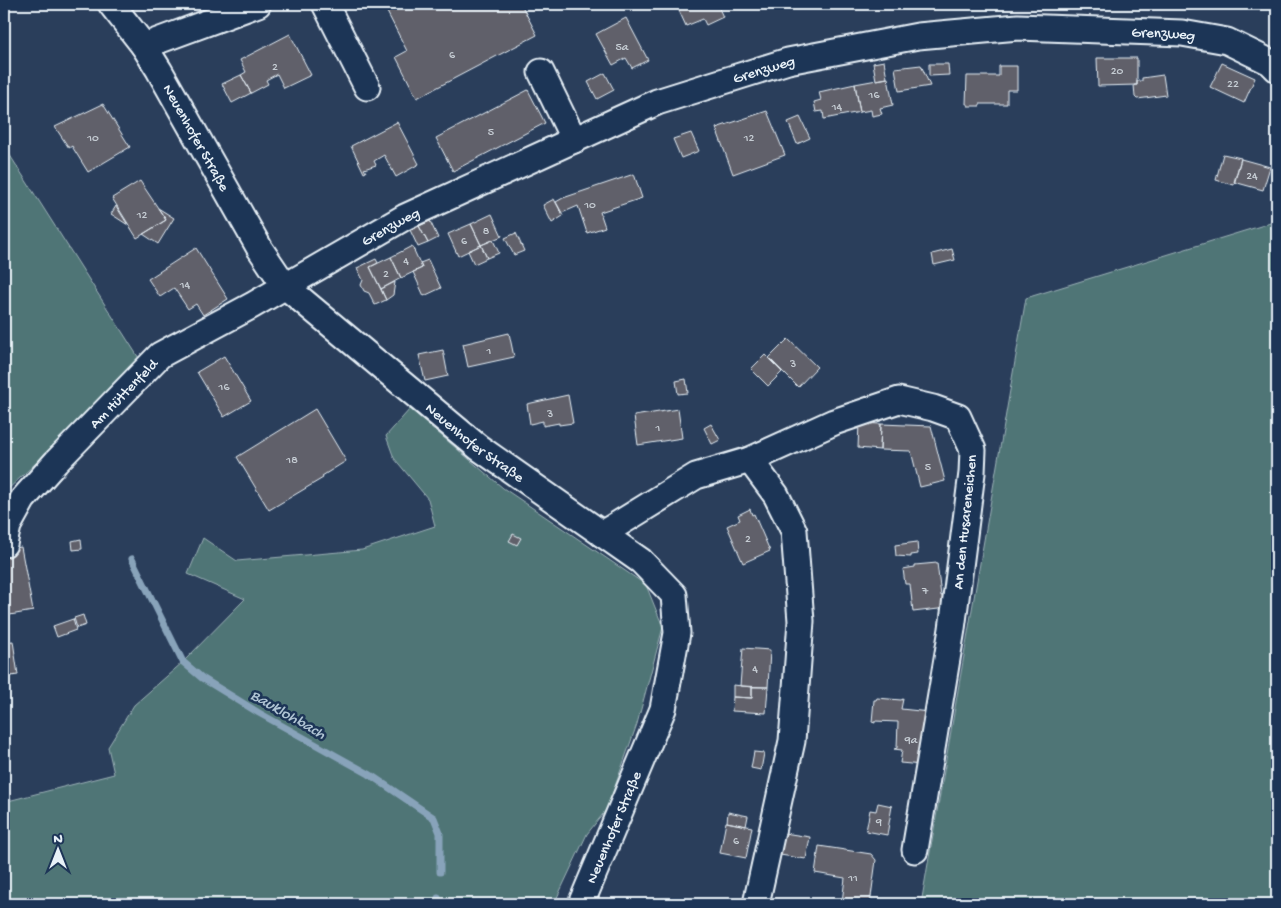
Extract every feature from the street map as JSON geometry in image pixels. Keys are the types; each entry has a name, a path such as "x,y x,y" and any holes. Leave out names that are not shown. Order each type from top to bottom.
{"street":[{"name":"Neuenhofer Straße","path":"111,4 144,46 186,116 260,249 285,286 478,446 641,561 674,595 677,633 663,710 581,904"},
{"path":"144,46 258,4"},
{"path":"325,4 367,87"},
{"name":"Grenzweg","path":"285,286 405,217 657,102 788,61 918,36 1018,27 1182,33 1227,41 1270,62 1277,69"},
{"path":"541,72 574,140"},
{"name":"Am Hüttenfeld","path":"4,544 8,526 23,499 56,462 160,355 285,286"},
{"name":"An den Husareneichen","path":"602,534 696,476 750,460 834,422 899,400 933,408 958,417 973,450 972,474 952,628 915,850"},
{"path":"750,460 776,495 794,531 801,622 792,740 756,904"}],"green space":[{"path":"4,146 142,363 4,493"},
{"path":"1277,221 1277,904 921,904 1026,298"},
{"path":"410,409 503,488 646,585 663,627 637,724 607,809 587,834 554,904 4,904 4,802 114,774 108,747 134,705 183,662 245,599 188,574 203,538 237,561 362,550 435,526 428,499 394,458 386,436"}],"building":[{"path":"383,4 521,4 537,35 417,98 396,57 407,51"},
{"path":"676,4 717,4 723,17 706,25 703,19 686,26"},
{"path":"626,18 648,60 632,68 626,58 613,65 596,34"},
{"path":"290,34 311,75 284,88 277,74 266,80 268,84 251,93 241,75 246,72 240,60"},
{"path":"1097,58 1137,58 1137,85 1098,86"},
{"path":"884,61 887,78 876,80 873,63"},
{"path":"1222,63 1255,78 1244,103 1210,87"},
{"path":"929,64 948,64 949,75 929,76"},
{"path":"921,65 930,86 899,91 895,68"},
{"path":"999,66 1017,66 1017,90 1007,90 1007,104 968,106 966,104 967,76 999,76"},
{"path":"605,73 614,90 597,99 588,82"},
{"path":"241,75 251,93 232,103 222,84"},
{"path":"1163,75 1166,95 1137,99 1135,97 1134,85 1137,85 1137,81 1142,81 1142,78"},
{"path":"888,78 893,105 880,108 882,114 872,116 871,110 860,112 855,84"},
{"path":"855,84 860,112 824,119 823,111 816,112 814,102 821,100 819,92"},
{"path":"528,90 545,123 453,171 436,138"},
{"path":"103,104 130,147 88,172 72,146 69,148 55,127"},
{"path":"767,111 785,155 733,174 716,128"},
{"path":"800,117 810,138 797,144 788,122"},
{"path":"397,122 419,164 396,177 384,155 374,161 376,165 364,169 366,172 364,173 351,146"},
{"path":"691,133 699,151 681,158 673,139"},
{"path":"1223,154 1241,158 1234,185 1216,180"},
{"path":"1241,159 1270,167 1263,190 1234,182"},
{"path":"634,174 642,198 600,212 605,227 587,233 578,206 562,213 556,202 563,198"},
{"path":"140,181 166,220 137,238 112,198"},
{"path":"554,199 563,216 552,223 543,205"},
{"path":"116,206 128,225 111,214"},
{"path":"158,208 174,218 158,244 143,234 166,220"},
{"path":"492,214 502,236 481,245 471,224"},
{"path":"430,221 438,238 428,243 419,226"},
{"path":"471,224 481,245 458,256 448,234"},
{"path":"419,226 428,243 418,247 410,230"},
{"path":"516,233 524,251 514,255 505,238"},
{"path":"493,240 499,253 487,258 481,245"},
{"path":"481,245 487,258 474,264 468,251"},
{"path":"412,246 422,268 401,278 391,257"},
{"path":"196,248 228,299 203,315 196,304 188,309 174,288 160,297 148,279"},
{"path":"952,249 955,260 934,265 932,254"},
{"path":"391,257 401,278 381,289 370,267"},
{"path":"376,259 378,263 370,267 386,300 375,305 369,293 364,291 361,285 363,280 357,268"},
{"path":"428,260 441,288 424,296 413,272 422,268 420,263"},
{"path":"395,282 393,295 386,300 381,289"},
{"path":"509,333 514,357 468,367 463,344"},
{"path":"788,339 817,367 798,387 769,358"},
{"path":"443,350 448,376 425,381 419,355"},
{"path":"765,355 782,372 768,386 751,369"},
{"path":"224,356 251,401 224,417 197,372"},
{"path":"686,379 688,393 678,394 676,381"},
{"path":"568,395 573,423 543,426 543,421 530,424 527,404"},
{"path":"315,409 346,461 322,476 323,478 269,510 237,457"},
{"path":"678,409 682,438 638,445 634,416"},
{"path":"859,423 881,424 880,450 858,448"},
{"path":"711,424 720,440 712,444 704,428"},
{"path":"881,424 931,426 945,481 920,487 911,451 880,450"},
{"path":"750,509 770,551 743,563 727,526 740,520 738,515"},
{"path":"513,534 521,538 517,545 509,541"},
{"path":"81,539 82,549 73,550 72,541"},
{"path":"917,542 918,554 911,555 911,557 896,556 895,545"},
{"path":"21,547 33,611 4,616 4,550"},
{"path":"937,563 941,596 945,595 947,608 913,612 910,584 905,584 903,569 915,567 915,565"},
{"path":"83,615 86,625 77,628 74,618"},
{"path":"73,619 76,630 57,637 53,626"},
{"path":"13,641 18,675 4,677 4,642"},
{"path":"743,648 770,650 768,687 740,686"},
{"path":"733,685 752,687 752,698 733,697"},
{"path":"752,687 768,687 766,713 732,711 733,697 752,698"},
{"path":"877,698 903,699 901,709 929,712 922,765 900,763 902,750 894,749 897,748 898,722 872,722 874,700"},
{"path":"754,752 764,753 761,770 751,768"},
{"path":"878,803 892,806 887,835 866,831 870,810 876,811"},
{"path":"728,812 748,816 746,826 727,822"},
{"path":"726,822 752,827 746,858 720,853"},
{"path":"784,833 810,837 806,859 780,855"},
{"path":"819,846 871,854 876,860 870,904 842,902 845,878 815,873"}],"waterway":[{"name":"Bauklohbach","path":"132,559 183,662 202,678 259,713 369,774 434,818 440,833 440,872"},
{"name":"Bauklohbach","path":"437,904 438,898"}]}
